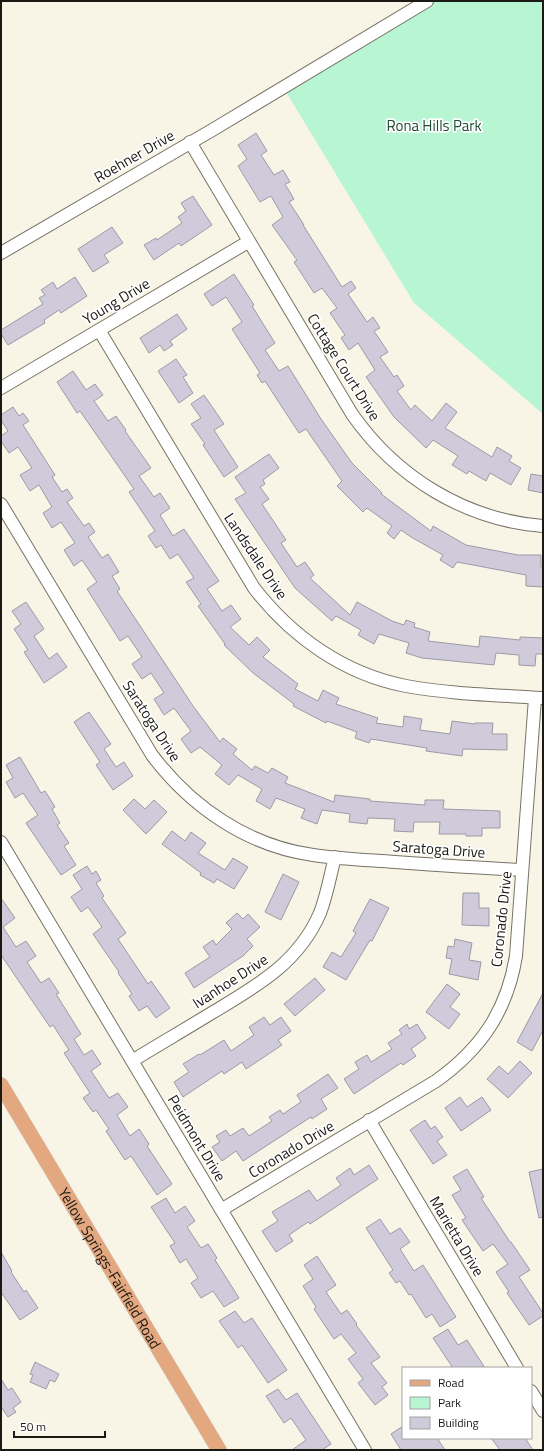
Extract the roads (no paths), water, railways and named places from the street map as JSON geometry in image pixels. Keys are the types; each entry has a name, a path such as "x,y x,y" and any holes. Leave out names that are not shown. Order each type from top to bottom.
{"main road":[{"name":"Yellow Springs-Fairfield Road","path":"1,1086 219,1450"}],"street":[{"name":"Roehner Drive","path":"1,253 427,1"},
{"name":"Cottage Court Drive","path":"190,142 248,242 352,414 373,442 388,458 405,472 426,487 449,500 493,517 543,526"},
{"name":"Young Drive","path":"1,388 248,242"},
{"name":"Landsdale Drive","path":"99,330 254,588 275,613 296,634 331,658 354,670 377,679 406,686 466,693 539,698"},
{"name":"Saratoga Drive","path":"1,504 152,756 176,785 202,808 220,820 266,843 312,855 522,870"},
{"name":"Coronado Drive","path":"221,1210 436,1081 451,1070 474,1048 492,1024 506,997 514,968 539,698"},
{"name":"Peidmont Drive","path":"2,845 365,1450"},
{"name":"Ivanhoe Drive","path":"132,1061 258,985 286,962 305,939 319,914 326,897 334,857"},
{"name":"Marietta Drive","path":"369,1120 516,1367"},
{"path":"532,1393 543,1411"}],"park label":[{"name":"Rona Hills Park","path":"434,125"}]}
